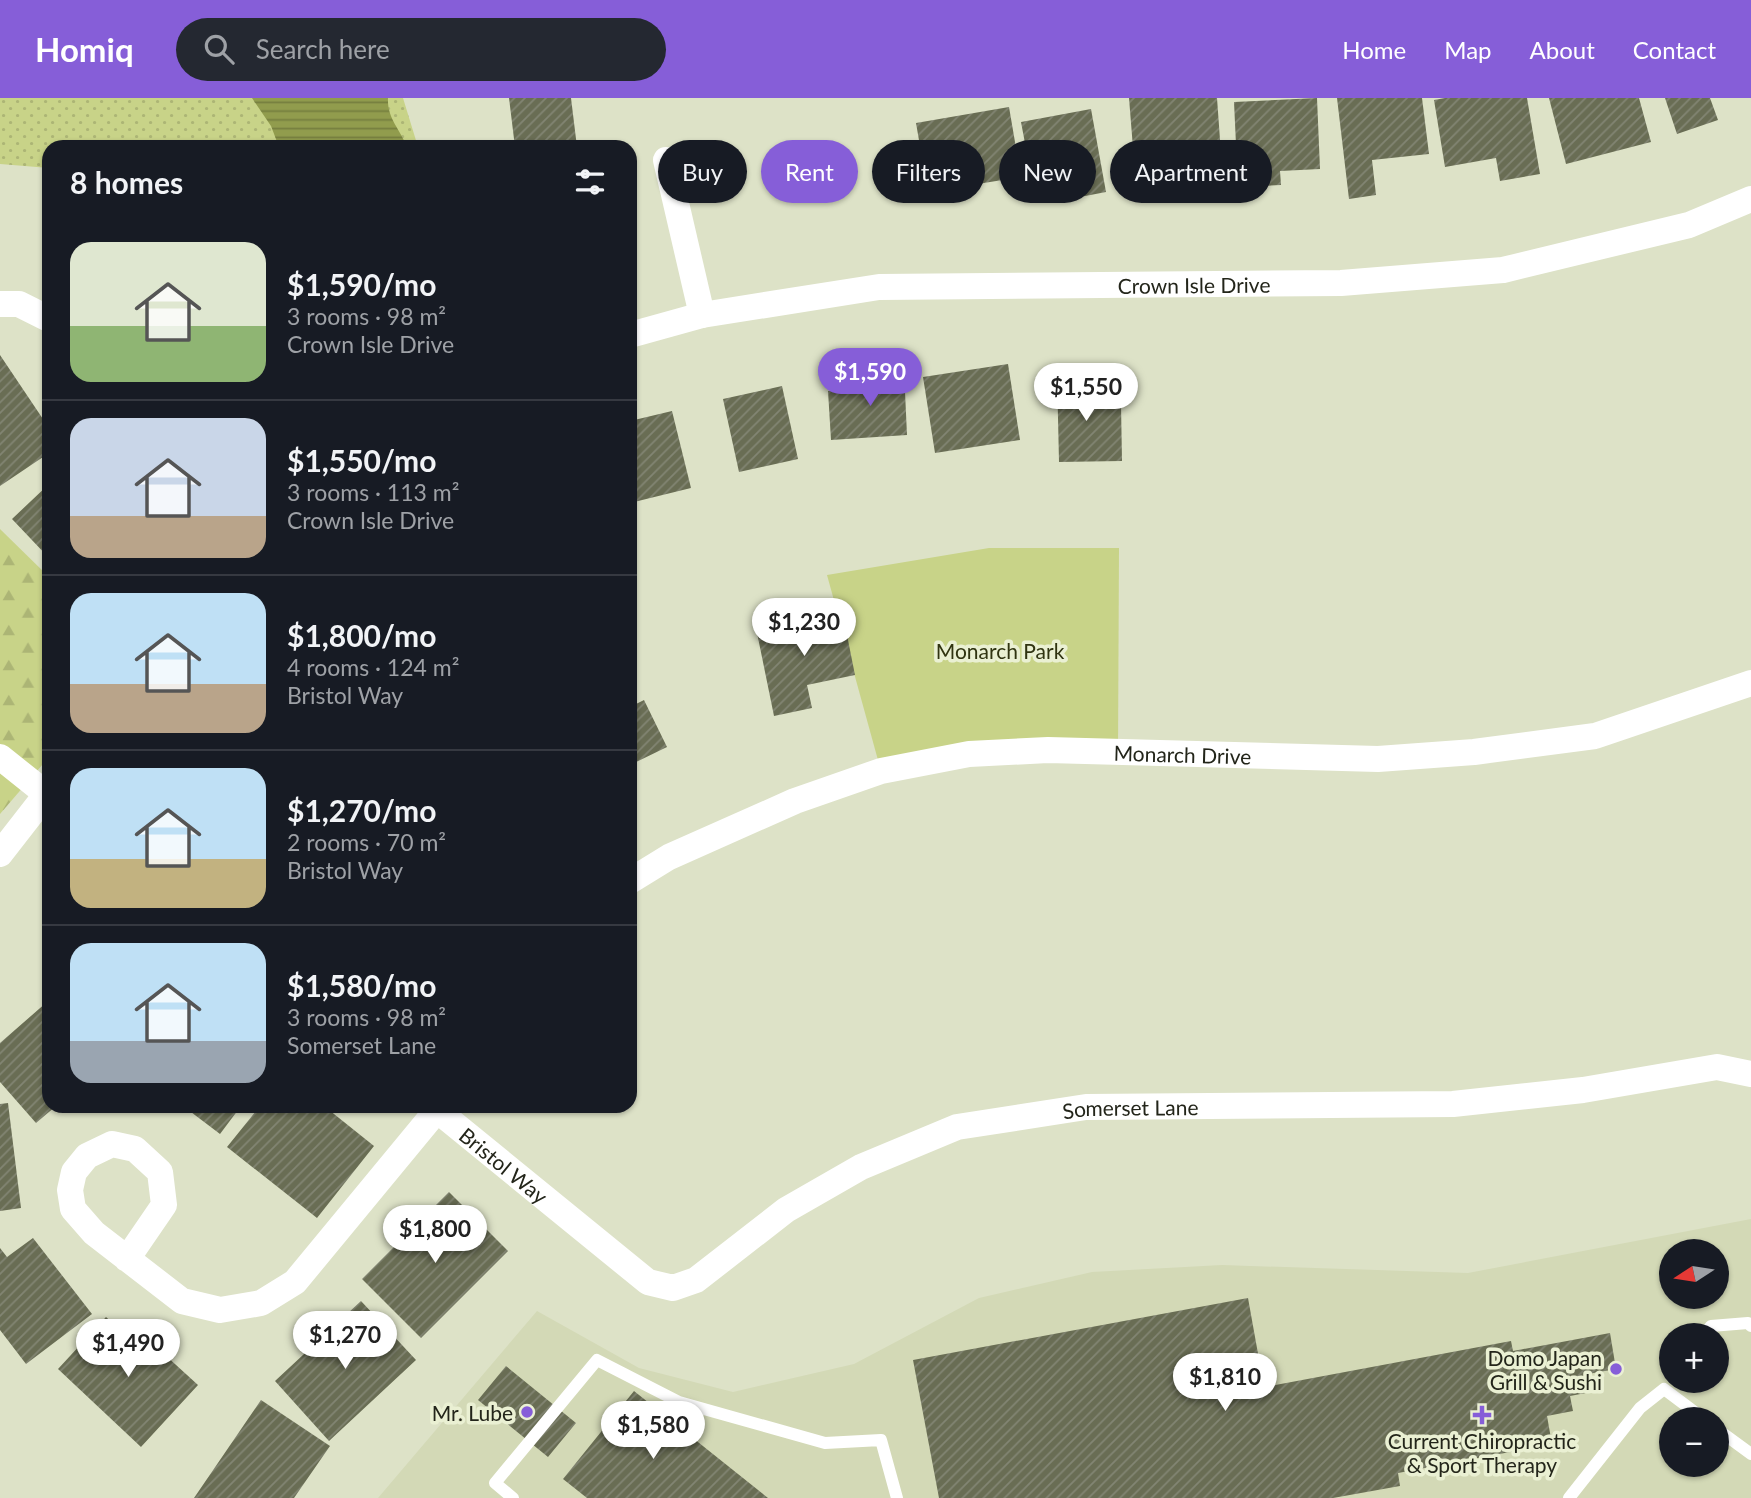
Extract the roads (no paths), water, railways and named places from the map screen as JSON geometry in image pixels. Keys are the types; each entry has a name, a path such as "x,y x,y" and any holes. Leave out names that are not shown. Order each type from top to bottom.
{"street":[{"name":"Crown Isle Drive","path":"637,333 702,315 879,287 1341,283 1503,270 1689,225 1751,199"},
{"path":"676,203 702,315"},
{"path":"0,304 19,304 42,316"},
{"name":"Monarch Drive","path":"637,877 669,856 795,801 881,771 969,754 1048,750 1378,759 1474,752 1595,736 1751,683"},
{"path":"0,757 42,789"},
{"path":"0,854 42,802"},
{"name":"Somerset Lane","path":"576,1222 648,1282 673,1288 696,1280 786,1210 828,1185 861,1167 957,1127 1086,1107 1453,1104 1583,1090 1717,1067 1751,1074"},
{"path":"127,1259 182,1301 220,1310 261,1303 295,1282 430,1113"},
{"name":"Bristol Way","path":"440,1113 576,1222"}],"lane":[{"path":"1729,1325 1748,1323 1751,1326"},
{"path":"513,1498 495,1483 597,1360 680,1402 825,1443 881,1440 897,1498"},
{"path":"1569,1498 1640,1408 1659,1391"},
{"path":"1677,1393 1691,1407"},
{"path":"1729,1438 1751,1454"}],"place":[{"name":"Domo Japan Grill & Sushi","path":"1616,1369"},
{"name":"Mr. Lube","path":"527,1412"},
{"name":"Current Chiropractic & Sport Therapy","path":"1482,1415"}],"park label":[{"name":"Monarch Park","path":"1000,650"}]}
